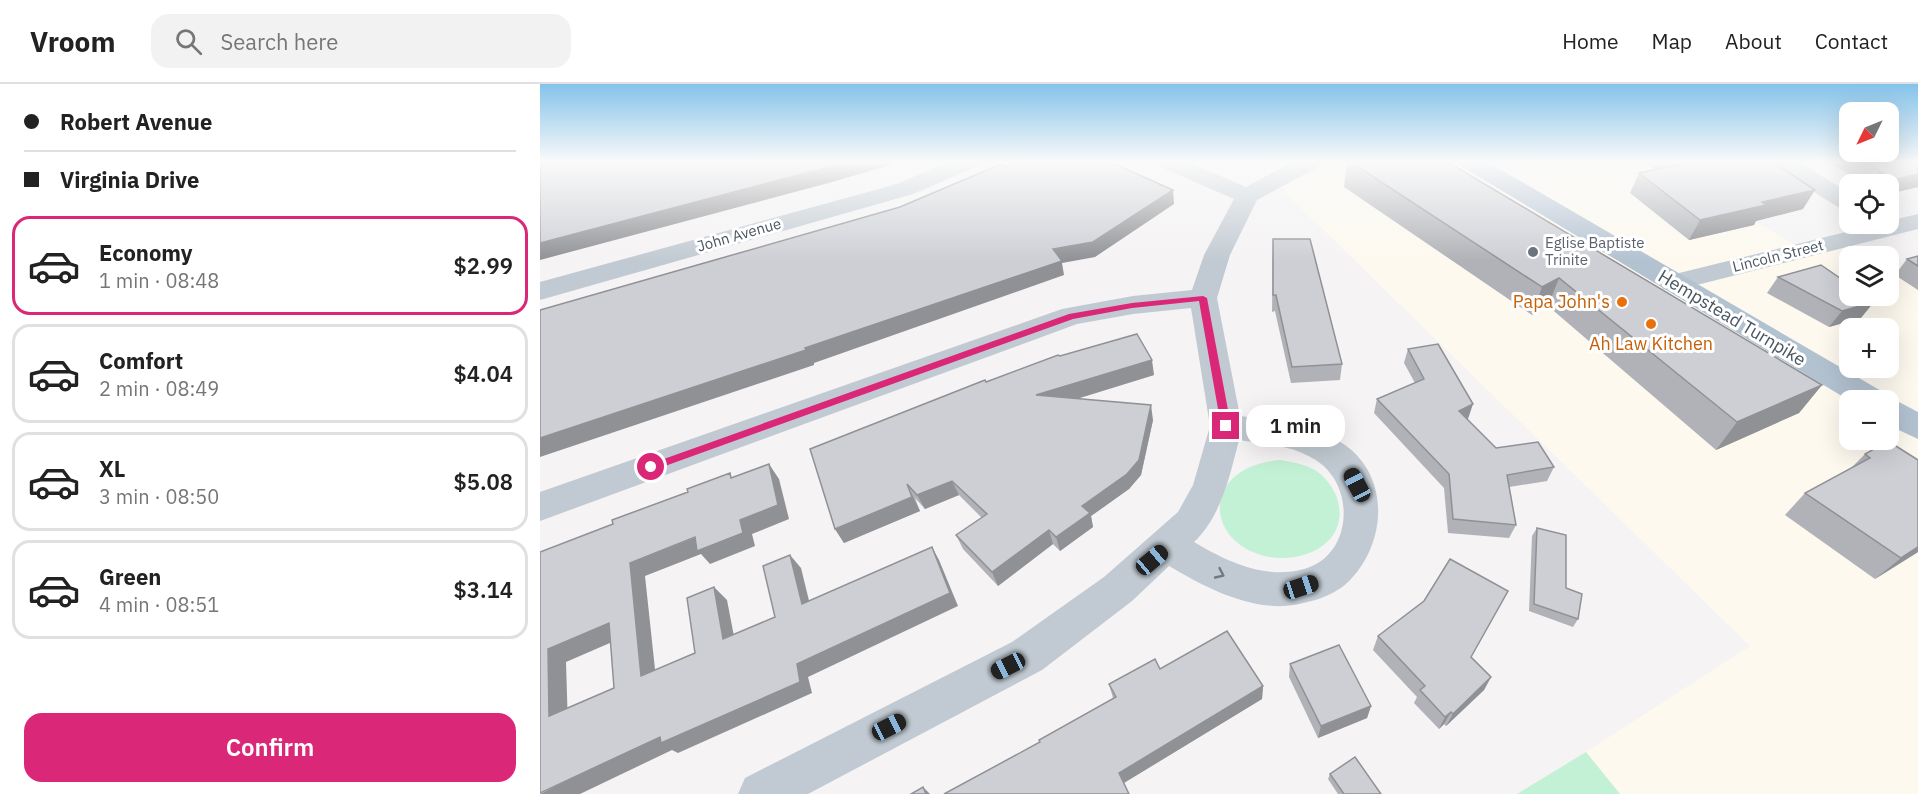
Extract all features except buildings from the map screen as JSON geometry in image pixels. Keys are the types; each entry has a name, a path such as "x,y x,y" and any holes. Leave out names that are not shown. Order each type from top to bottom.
{"main road":[{"name":"Hempstead Turnpike","path":"1524,194 1855,390"},
{"path":"1899,416 1918,427"}],"street":[{"name":"John Avenue","path":"540,291 887,194"},
{"path":"1243,194 1247,196"},
{"path":"761,794 1027,656 1118,589 1169,546 1191,524 1210,486 1226,426 1203,298 1217,255 1247,196 1250,194"},
{"name":"Lincoln Street","path":"1899,224 1918,221"},
{"name":"Lincoln Street","path":"1673,283 1855,234"},
{"path":"540,507 1072,316 1132,305 1203,298"},
{"path":"1169,546 1228,579 1274,589 1301,587 1320,581 1339,567 1361,531 1363,513 1357,485 1350,472 1338,459 1312,443 1282,434 1226,426"}],"shaded area":[{"path":"1287,194 1713,194 1802,250 1847,239 1859,246 1839,246 1839,306 1899,306 1899,270 1918,282 1918,794 1620,794 1586,752 1750,646"}],"green space":[{"path":"1280,460 1307,466 1323,476 1335,493 1340,513 1335,532 1328,541 1318,549 1288,558 1257,554 1238,543 1225,528 1220,511 1222,494 1233,478 1252,466"},
{"path":"1586,752 1620,794 1517,794"}],"place":[{"name":"Eglise Baptiste Trinite","path":"1533,252"},
{"name":"Papa John's","path":"1622,302"},
{"name":"Ah Law Kitchen","path":"1651,324"}],"route":[{"path":"651,467 1072,316 1132,305 1203,298 1226,426"}]}
